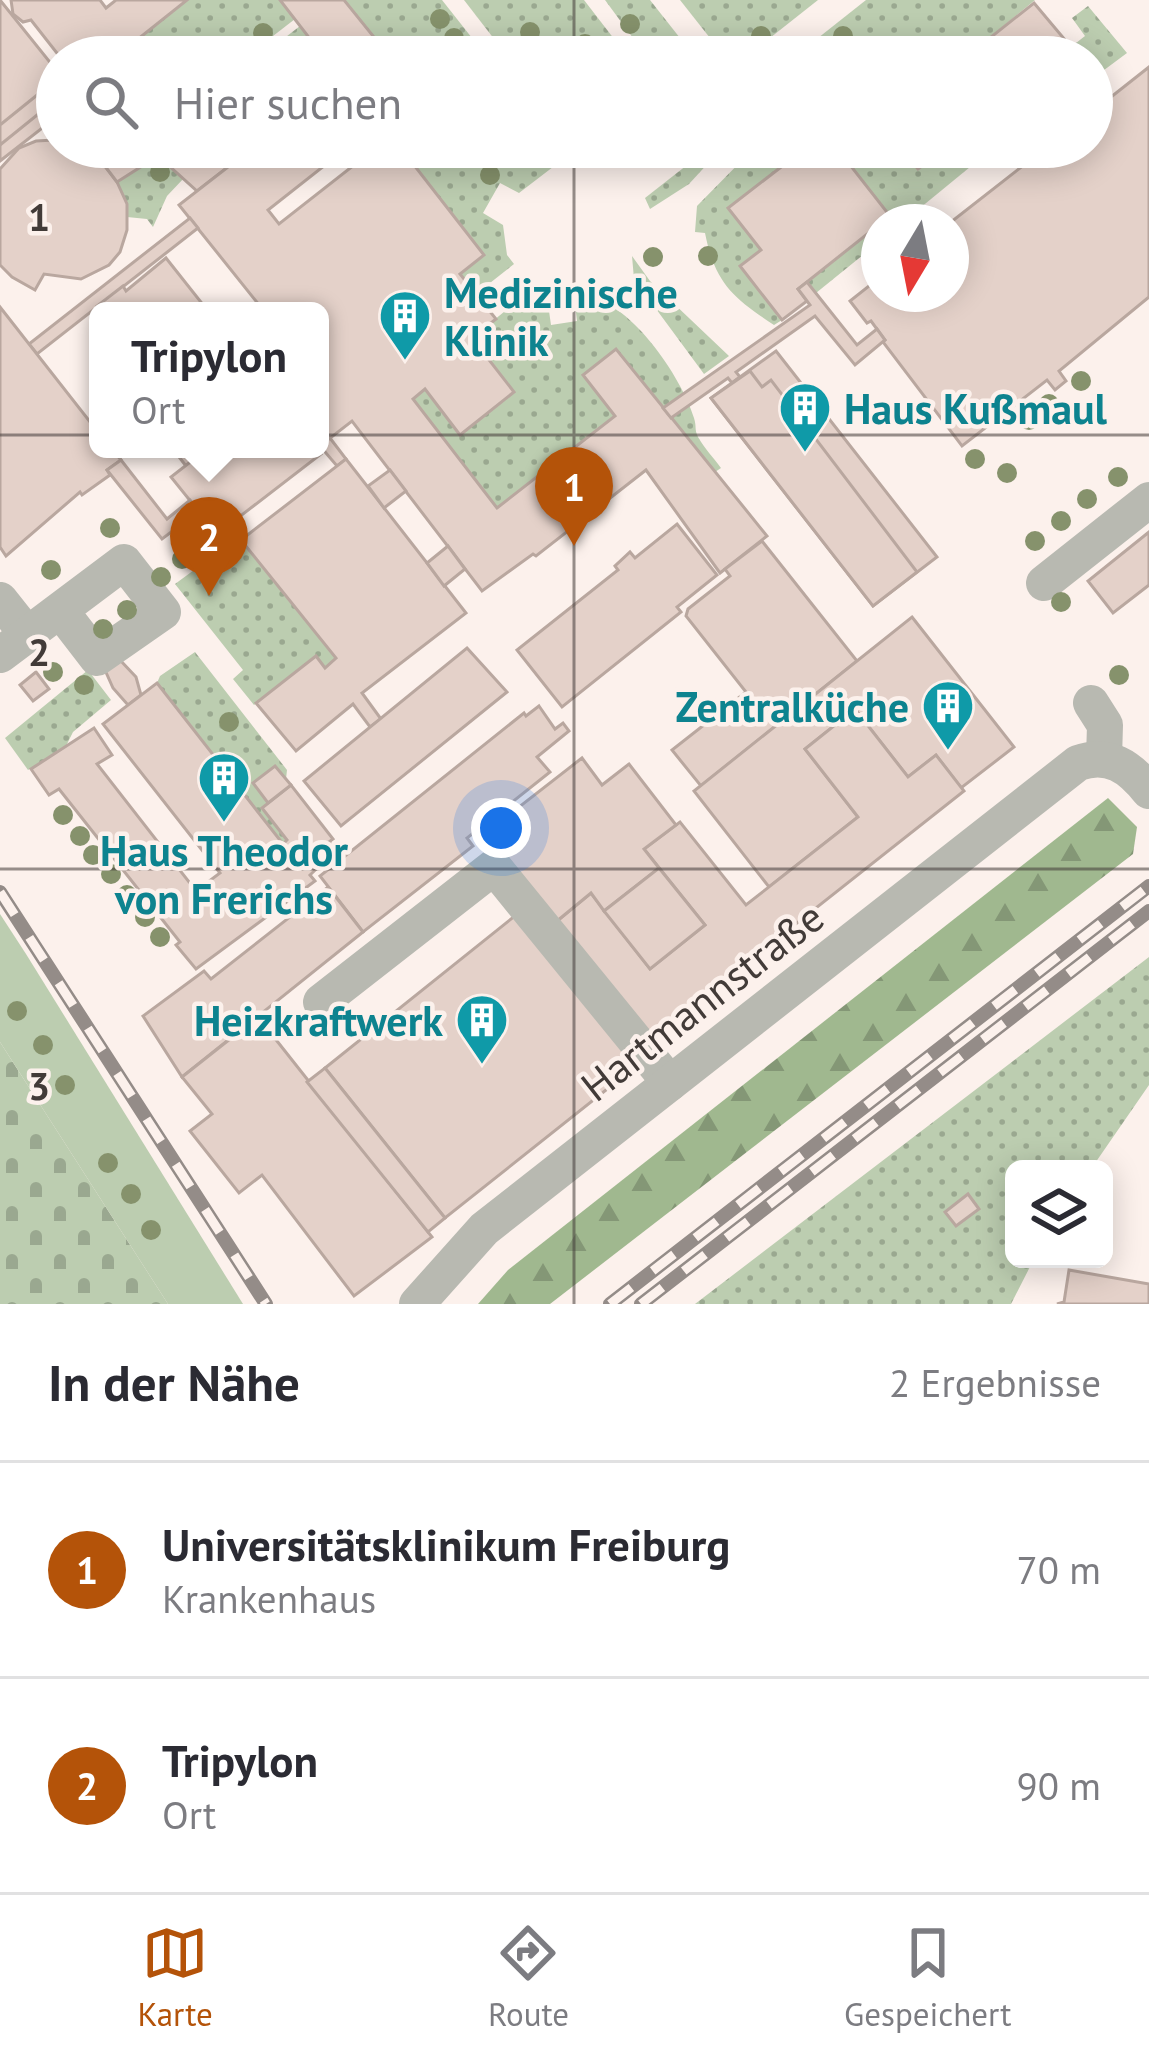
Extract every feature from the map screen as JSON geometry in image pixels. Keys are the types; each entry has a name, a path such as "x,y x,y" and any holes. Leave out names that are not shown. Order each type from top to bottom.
{"street":[{"path":"1044,583 1149,500"},
{"path":"0,600 14,645 60,610 124,562 163,612 97,658 60,610"},
{"path":"1091,703 1105,725 1104,758 1130,770 1149,791"},
{"name":"Hartmannstraße","path":"417,1304 484,1229 1054,780 1078,763 1104,758"},
{"path":"321,1003 494,867 670,1083"}],"green space":[{"path":"187,0 280,0 295,19 273,36 142,36"},
{"path":"344,0 442,0 470,36 373,36"},
{"path":"464,0 584,0 612,36 492,36"},
{"path":"605,0 650,0 678,36 632,36"},
{"path":"680,0 818,0 773,36 708,36"},
{"path":"866,0 1035,0 991,36 821,36"},
{"path":"1088,6 1113,36 1085,36 1072,18"},
{"path":"300,26 308,36 287,36"},
{"path":"1113,36 1127,53 1113,63"},
{"path":"139,168 172,168 184,178 167,196 153,227 147,219 127,217 117,182"},
{"path":"416,168 552,168 519,193 500,183 483,213 503,225 507,255 514,264 476,294 460,274 484,254"},
{"path":"683,168 704,168 689,184 650,209 645,198"},
{"path":"734,168 780,168 729,208 761,250 740,267 782,320 774,325 728,288 714,265 705,233 695,232 697,206"},
{"path":"853,168 918,169 969,168 925,204 881,204"},
{"path":"861,239 861,257 816,293 807,282"},
{"path":"632,256 650,281 729,356 704,374 634,279"},
{"path":"531,290 547,297 551,325 577,321 574,297 612,306 630,321 664,359 687,401 698,437 721,468 715,472 616,350 583,376 615,416 497,508 413,399 425,389 459,434 513,392 472,338"},
{"path":"239,537 336,658 325,668 315,657 254,705 233,679 243,670 175,584"},
{"path":"195,652 287,770 286,779 275,766 253,783 268,803 262,808 287,840 283,844 157,683"},
{"path":"88,670 111,700 73,732 66,746 28,770 5,738"},
{"path":"1108,798 1137,827 1133,854 550,1304 478,1304 508,1270"},
{"path":"0,914 243,1304 168,1304 0,1042"},
{"path":"1149,957 1149,1085 1097,1160 1005,1160 1005,1268 1029,1268 1011,1304 695,1304"},
{"path":"0,1042 168,1304 0,1304"}],"building":[{"path":"0,0 36,45 36,133 0,161"},
{"path":"11,0 100,0 106,8 116,0 187,0 142,36 44,36 31,20 23,22 13,14"},
{"path":"280,0 344,0 373,36 308,36"},
{"path":"1034,3 1062,36 992,36"},
{"path":"1149,67 1149,297 1059,371 1066,381 1055,390 1047,380 962,446 871,321 867,323 850,301 861,292 861,312 969,312 969,208 1020,168 1113,168 1113,95"},
{"path":"36,96 36,116 0,145 0,125"},
{"path":"36,141 36,168 106,168 127,204 127,230 120,252 109,265 81,279 44,274 35,290 0,265 0,169 19,148"},
{"path":"106,168 139,168 117,182"},
{"path":"171,168 227,168 197,191"},
{"name":"Medizinische Klinik","path":"227,168 321,168 268,210 279,224 350,168 416,168 484,255 460,274 496,319 472,338 514,392 460,435 425,389 413,399 497,508 615,416 583,375 616,349 767,536 720,573 646,470 536,556 482,591 352,421 329,439 329,302 257,302 179,205"},
{"path":"780,168 852,168 881,204 861,204 861,239 798,289 807,301 782,320 740,266 761,250 728,208"},
{"path":"190,218 198,228 103,302 89,302 89,313 37,354 29,344"},
{"path":"166,258 201,302 102,302 123,286 126,291"},
{"path":"807,282 857,345 877,329 885,340 855,365 815,316 736,372 740,377 732,383 728,378 671,418 663,408 810,305 798,289"},
{"path":"0,307 89,421 89,458 121,460 107,470 110,475 80,492 6,556 0,547"},
{"name":"Haus Kußmaul","path":"776,351 937,557 873,606 711,398"},
{"name":"Haus Kußmaul","path":"750,371 762,387 771,380 917,572 873,606 711,398"},
{"path":"329,439 346,459 337,466 329,457"},
{"path":"195,458 316,458 217,534 171,477"},
{"path":"346,459 466,613 362,693 381,719 370,727 353,704 296,751 256,703 316,656 325,668 336,658 241,540"},
{"path":"121,460 167,519 190,500 199,511 162,539 107,470"},
{"path":"390,470 406,491 384,508 368,486"},
{"path":"677,524 717,575 677,607 681,612 562,707 517,650 618,570 615,566 630,552 635,558"},
{"path":"1149,532 1149,585 1113,613 1088,581"},
{"path":"762,541 857,661 701,786 672,750 746,692 686,616 688,609 730,576 725,569"},
{"path":"448,546 465,569 444,586 427,563"},
{"name":"Zentralküche","path":"912,617 1014,747 961,788 936,755 908,777 855,709 805,749 858,817 769,887 694,791"},
{"path":"467,648 507,692 341,826 304,781"},
{"path":"120,660 136,677 141,695 128,705 105,670"},
{"path":"36,672 49,689 33,701 20,685"},
{"name":"Haus Theodor von Frerichs","path":"157,683 283,844 287,840 262,808 291,785 333,839 329,842 336,850 310,875 315,881 196,969 176,945 180,942 59,789 49,795 31,769 94,728 112,755 97,764 196,891 220,873 103,724"},
{"path":"539,706 555,729 563,723 569,731 537,757 550,772 467,838 473,846 363,932 320,876 524,713"},
{"path":"855,709 908,777 936,755 964,791 650,1039 557,921 591,893 650,969 705,925 644,849 680,822 746,905 858,817 805,749"},
{"path":"582,758 602,785 629,764 676,825 644,849 659,868 604,911 591,893 557,921 487,832"},
{"path":"275,766 291,785 268,803 253,783"},
{"path":"659,868 705,925 650,969 604,911"},
{"path":"328,887 363,932 182,1077 143,1016 204,971 211,979"},
{"name":"Heizkraftwerk","path":"516,915 640,1063 445,1218 325,1068"},
{"name":"Heizkraftwerk","path":"258,1017 432,1237 354,1296 262,1175 239,1193 190,1131 212,1114 182,1077"},
{"path":"325,1068 445,1218 428,1232 307,1082"},
{"path":"968,1194 979,1209 956,1226 945,1212"},
{"path":"1069,1270 1149,1284 1149,1304 1057,1304 1064,1302"}],"railway":[{"path":"610,1304 1149,886"},
{"path":"0,892 266,1304"},
{"path":"641,1304 1149,911"}],"place":[{"name":"Medizinische Klinik","path":"405,362"},
{"name":"Haus Kußmaul","path":"805,454"},
{"name":"Universitätsklinikum Freiburg","path":"574,546"},
{"name":"Tripylon","path":"209,596"},
{"name":"Zentralküche","path":"948,752"},
{"name":"Haus Theodor von Frerichs","path":"224,824"},
{"name":"Heizkraftwerk","path":"482,1066"}]}
